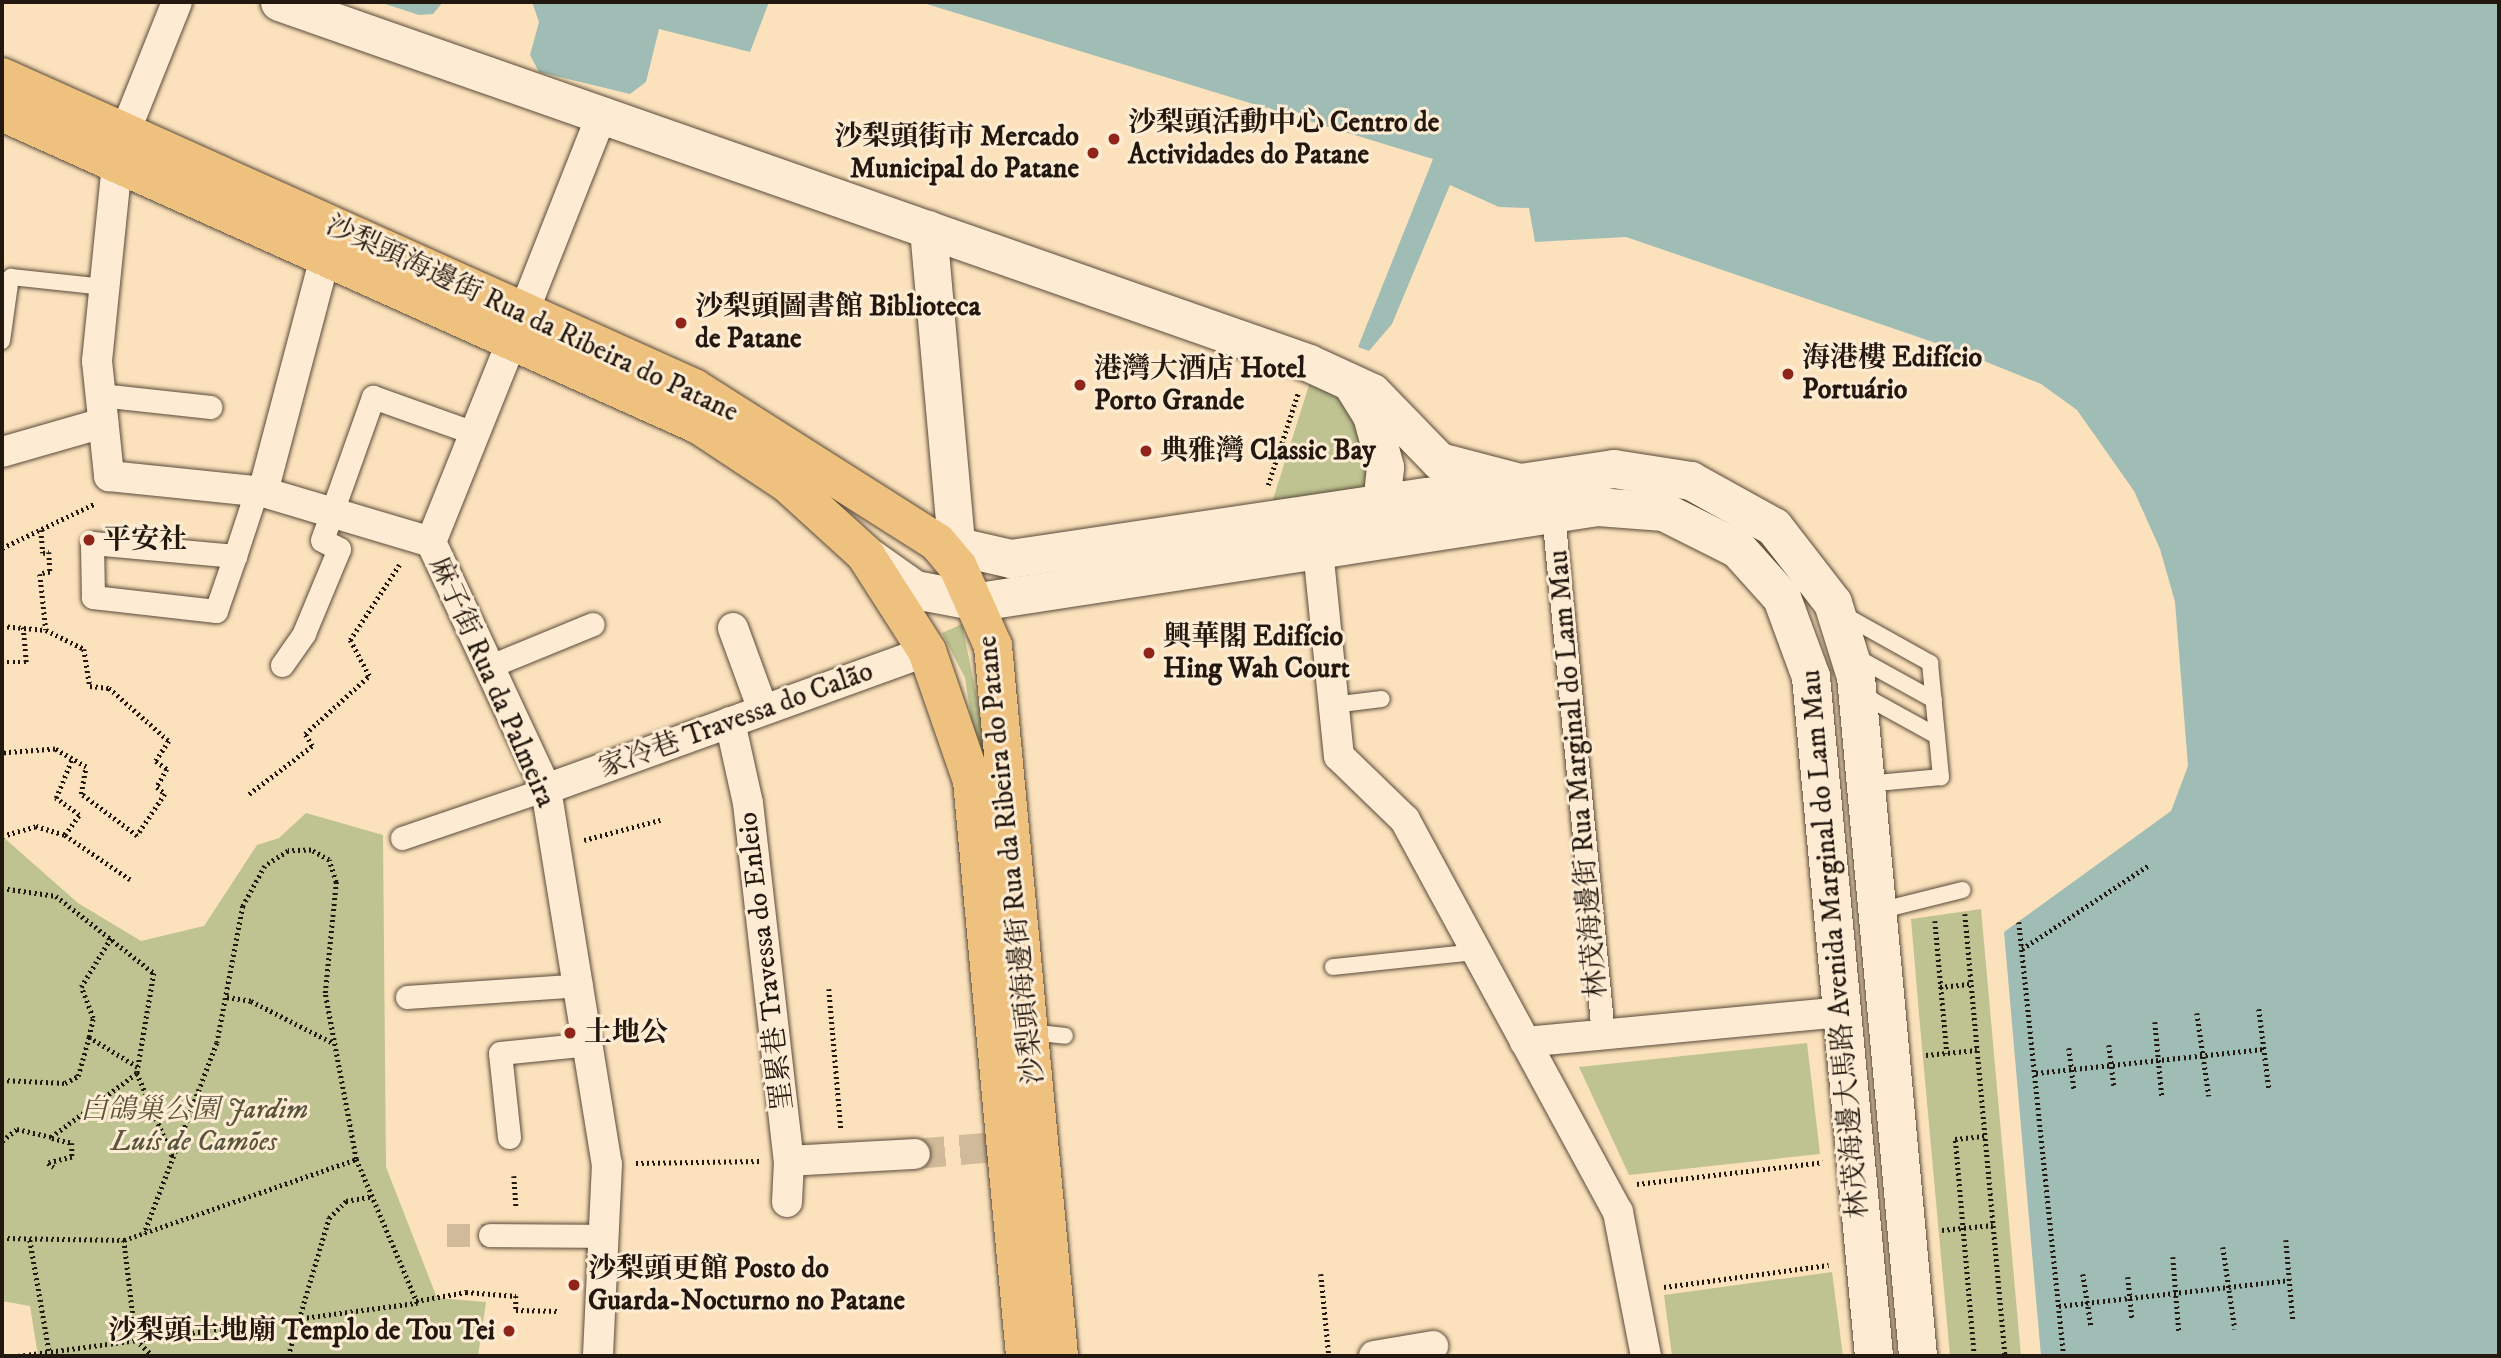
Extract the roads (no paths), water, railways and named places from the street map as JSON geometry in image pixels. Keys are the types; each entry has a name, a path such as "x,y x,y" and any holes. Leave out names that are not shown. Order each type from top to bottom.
{"main road":[{"name":"沙梨頭海邊街 Rua da Ribeira do Patane","path":"2,77 121,148 325,257 695,388 950,553 997,599 993,646 1043,1039 1059,1356"},
{"name":"沙梨頭海邊街 Rua da Ribeira do Patane","path":"2,112 121,148 518,326 551,359 728,443 787,484 865,554 927,651 972,781 1025,1356"},
{"name":"林茂海邊大馬路 Avenida Marginal do Lam Mau","path":"950,553 1011,559 1520,481 1634,470 1709,487 1788,540 1837,611 1851,654 1866,784 1918,1356"},
{"name":"林茂海邊大馬路 Avenida Marginal do Lam Mau","path":"865,554 915,590 997,599 1553,513 1615,506 1680,517 1725,539 1773,585 1808,660 1874,1356"},
{"path":"1832,903 1877,905"}],"street":[{"path":"102,409 104,287 121,148 177,2"},
{"path":"279,2 1323,368 1372,392 1439,461 1520,481"},
{"path":"424,540 474,433 601,114"},
{"path":"928,229 950,553"},
{"path":"235,555 92,543 93,597 216,611 260,492 325,257"},
{"path":"1323,368 1371,415 1385,467 1384,503 1377,540"},
{"path":"282,665 304,633 339,549 322,540 336,514 373,397 474,433"},
{"path":"2,452 102,409 210,407"},
{"name":"麻子街 Rua da Palmeira","path":"102,409 123,478 260,492 424,540 545,789 560,847 607,1164 598,1356"},
{"name":"林茂海邊街 Rua Marginal do Lam Mau","path":"1553,513 1603,1034"},
{"path":"1318,550 1339,756 1405,820 1618,1212 1646,1356"},
{"path":"488,667 593,624"},
{"path":"733,628 763,710"},
{"name":"家冷巷 Travessa do Calão","path":"545,789 927,651"},
{"name":"罣累巷 Travessa do Enleio","path":"730,722 748,803 789,1161 787,1202"},
{"path":"402,838 545,789"},
{"path":"407,997 580,985"},
{"path":"1525,1042 1842,1012"},
{"path":"509,1137 500,1053 590,1044"},
{"path":"789,1161 844,1161 915,1154"},
{"path":"490,1235 605,1236"},
{"path":"1374,1356 1433,1346"}],"lane":[{"path":"2,341 11,277 104,287"},
{"path":"1837,611 1930,663 1941,777 1866,784"},
{"path":"1851,654 1934,700"},
{"path":"1857,692 1937,736"},
{"path":"1333,705 1382,699"},
{"path":"1877,905 1962,890"},
{"path":"1333,967 1476,952"}],"water":[{"path":"379,2 443,2 433,14 419,15"},
{"path":"532,2 769,2 750,52 659,29 646,82 630,94 539,72 530,55 539,22"},
{"path":"920,2 2499,2 2499,1356 2041,1356 2004,932 2171,811 2188,766 2175,602 2160,549 2134,491 2077,410 2041,384 1962,352 1626,237 1535,242 1529,208 1499,207 1450,185 1392,324 1369,351 1358,347 1433,159"}],"tunnel":[{"path":"915,1154 1006,1146"},
{"path":"447,1235 490,1235"}],"place":[{"name":"沙梨頭活動中心 Centro de Actividades do Patane","path":"1114,139"},
{"name":"沙梨頭街市 Mercado Municipal do Patane","path":"1093,153"},
{"name":"沙梨頭圖書館 Biblioteca de Patane","path":"681,323"},
{"name":"海港樓 Edifício Portuário","path":"1788,374"},
{"name":"港灣大酒店 Hotel Porto Grande","path":"1080,385"},
{"name":"典雅灣 Classic Bay","path":"1146,451"},
{"name":"平安社","path":"89,540"},
{"name":"興華閣 Edifício Hing Wah Court","path":"1149,653"},
{"name":"土地公","path":"570,1033"},
{"name":"沙梨頭更館 Posto do Guarda-Nocturno no Patane","path":"574,1285"},
{"name":"沙梨頭土地廟 Templo de Tou Tei","path":"509,1331"}],"park label":[{"name":"白鴿巢公園 Jardim Luís de Camões","path":"194,1126"}]}
